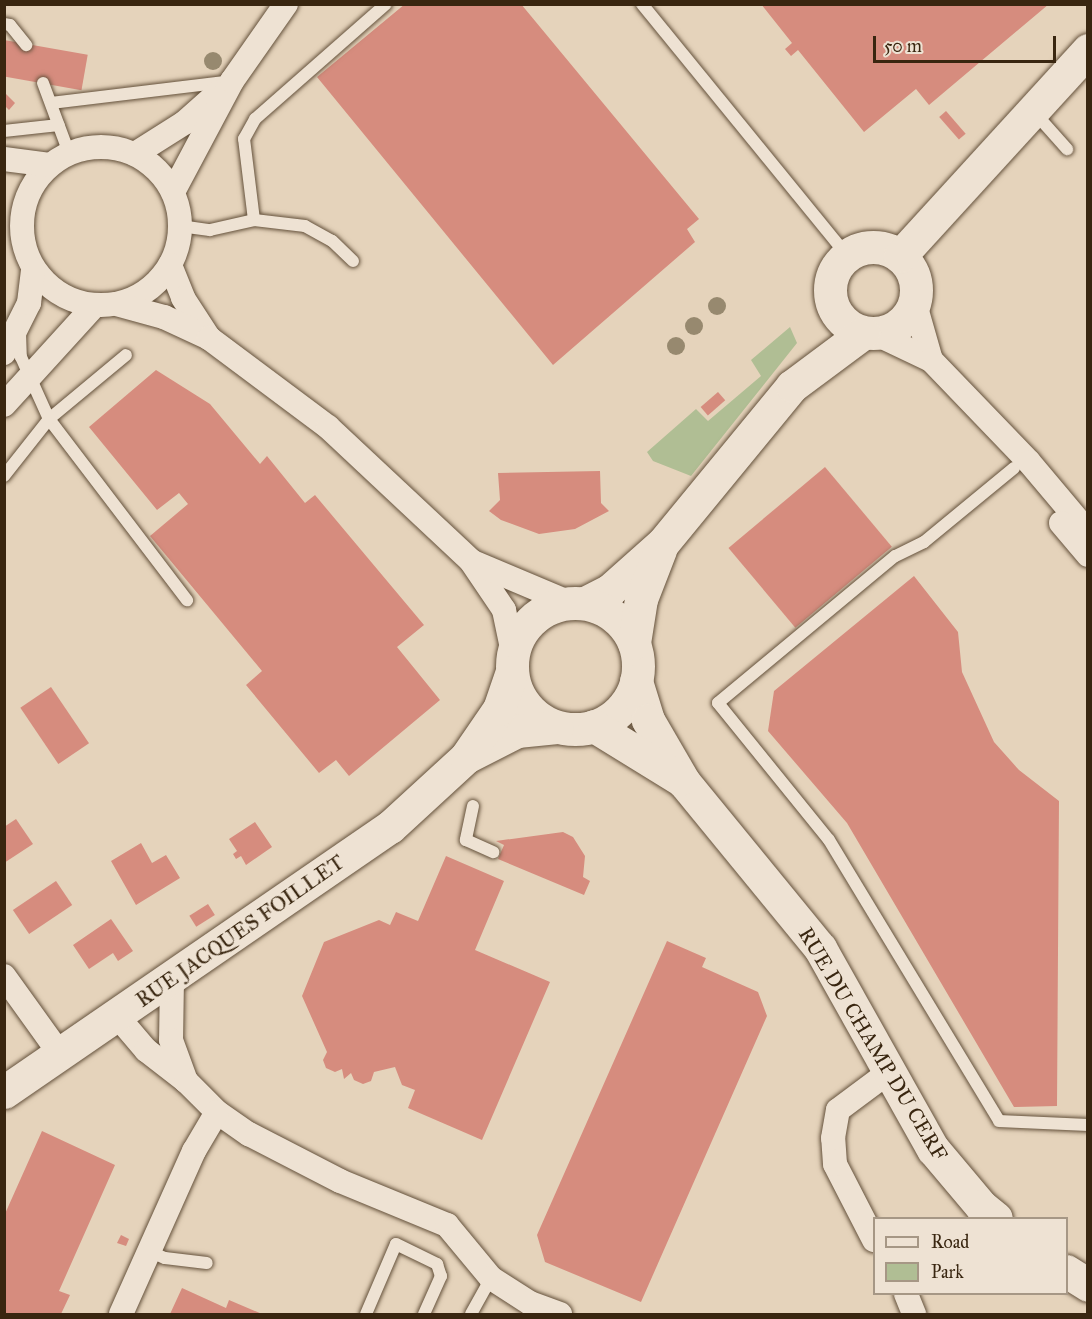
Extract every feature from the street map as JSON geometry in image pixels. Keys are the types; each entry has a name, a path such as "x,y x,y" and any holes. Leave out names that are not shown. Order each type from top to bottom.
{"main road":[{"path":"900,256 1031,109 1088,50"},
{"path":"578,603 606,610 622,624 634,643 638,662 636,681 628,700 613,716 594,726 558,727 526,707 512,663 520,634 533,618 550,607 578,603 610,590 663,543 792,386 821,360 869,334 900,325 915,304 915,277 900,256 874,247 847,255 831,279 833,308 792,386"},
{"path":"833,308 845,324 869,334"},
{"path":"634,643 641,599 663,543"},
{"name":"RUE JACQUES FOILLET","path":"4,1092 172,979 390,827 466,757 499,709 512,663"},
{"name":"RUE DU CHAMP DU CERF","path":"636,681 648,720 684,782 820,948 933,1149 981,1206 995,1217"},
{"name":"RUE DU CHAMP DU CERF","path":"594,726 684,782"},
{"name":"RUE JACQUES FOILLET","path":"466,757 517,731 558,727"},
{"path":"1068,1272 1088,1285"}],"street":[{"path":"173,192 232,81 286,4"},
{"path":"135,154 184,123 232,81"},
{"path":"4,159 59,159 91,147 114,147 135,154 157,170 173,192 180,226 170,265 156,283 138,297 105,305 28,376 4,405"},
{"path":"59,159 34,183 13,222 33,269 50,287 70,300 164,317 209,338 328,427 471,561 504,610 512,663"},
{"path":"170,265 183,298 209,338"},
{"path":"4,353 29,303 33,269"},
{"path":"915,304 931,360 970,405 1029,462 1088,532"},
{"path":"869,334 931,360"},
{"path":"970,405 1014,468 1088,555"},
{"path":"471,561 578,603"},
{"path":"4,976 60,1054"},
{"path":"172,979 171,1040 186,1081"},
{"path":"117,1016 146,1050 186,1081 217,1112 249,1134 340,1181 447,1225 491,1278 530,1303 560,1314"},
{"path":"873,1238 835,1164 833,1138 838,1110 889,1072"},
{"path":"121,1314 194,1151 217,1112"}],"lane":[{"path":"254,220 244,139 255,119 386,4"},
{"path":"642,4 847,255"},
{"path":"4,24 10,25 26,45"},
{"path":"51,103 232,81"},
{"path":"43,83 59,125 59,159"},
{"path":"1031,109 1067,149"},
{"path":"4,131 59,125"},
{"path":"180,226 210,230 254,220 305,226 332,241 353,261"},
{"path":"19,325 21,357 49,419 187,600"},
{"path":"4,476 49,419 126,355"},
{"path":"1014,468 924,542 895,556 718,704 829,840 999,1121 1088,1125"},
{"path":"473,806 466,840 493,852"},
{"path":"366,1314 396,1244 437,1264 441,1276 424,1314"},
{"path":"149,1251 165,1258 207,1263"},
{"path":"471,1314 491,1278"}],"green space":[{"path":"790,327 797,343 691,476 653,461 647,452 696,409 708,421 761,376 751,360"}],"building":[{"path":"405,4 521,4 699,219 687,229 695,242 553,365 317,77"},
{"path":"761,4 1049,4 929,105 916,89 864,132 798,50 791,56 785,49 792,43"},
{"path":"4,40 88,55 81,90 4,77"},
{"path":"6,94 15,103 9,110 4,105"},
{"path":"946,111 966,134 959,140 939,117"},
{"path":"156,370 210,404 260,464 267,456 305,503 315,495 424,625 397,647 440,700 349,776 336,760 319,773 246,685 262,671 150,536 188,504 179,493 157,510 89,427"},
{"path":"718,392 725,400 708,415 701,407"},
{"path":"825,467 892,547 795,628 728,548"},
{"path":"600,471 601,503 609,511 575,529 539,534 501,520 489,511 500,500 498,473"},
{"path":"914,576 958,632 962,672 994,742 1019,770 1059,801 1057,1106 1014,1107 847,823 768,731 774,691"},
{"path":"51,687 89,743 58,764 20,708"},
{"path":"16,819 33,844 4,863 4,827"},
{"path":"255,822 272,847 246,865 241,856 236,859 233,854 237,851 229,839"},
{"path":"563,832 573,837 585,856 583,877 590,881 584,895 498,859 504,845 496,841"},
{"path":"141,843 152,863 166,855 180,878 136,905 111,861"},
{"path":"446,856 504,881 475,950 550,982 482,1140 408,1108 415,1090 402,1085 395,1067 374,1072 371,1081 363,1084 354,1080 351,1073 344,1079 342,1069 335,1072 326,1068 323,1060 327,1052 302,996 324,942 379,920 390,925 396,912 418,921"},
{"path":"56,881 72,905 29,934 13,910"},
{"path":"208,904 215,915 196,927 189,916"},
{"path":"111,919 133,951 118,961 113,953 89,969 73,945"},
{"path":"667,941 706,958 702,967 758,992 767,1016 641,1302 545,1262 537,1235"},
{"path":"42,1131 115,1165 59,1291 70,1295 61,1314 4,1314 4,1216"},
{"path":"121,1235 129,1239 126,1246 117,1243"},
{"path":"182,1288 226,1308 229,1300 262,1314 170,1314"}]}
